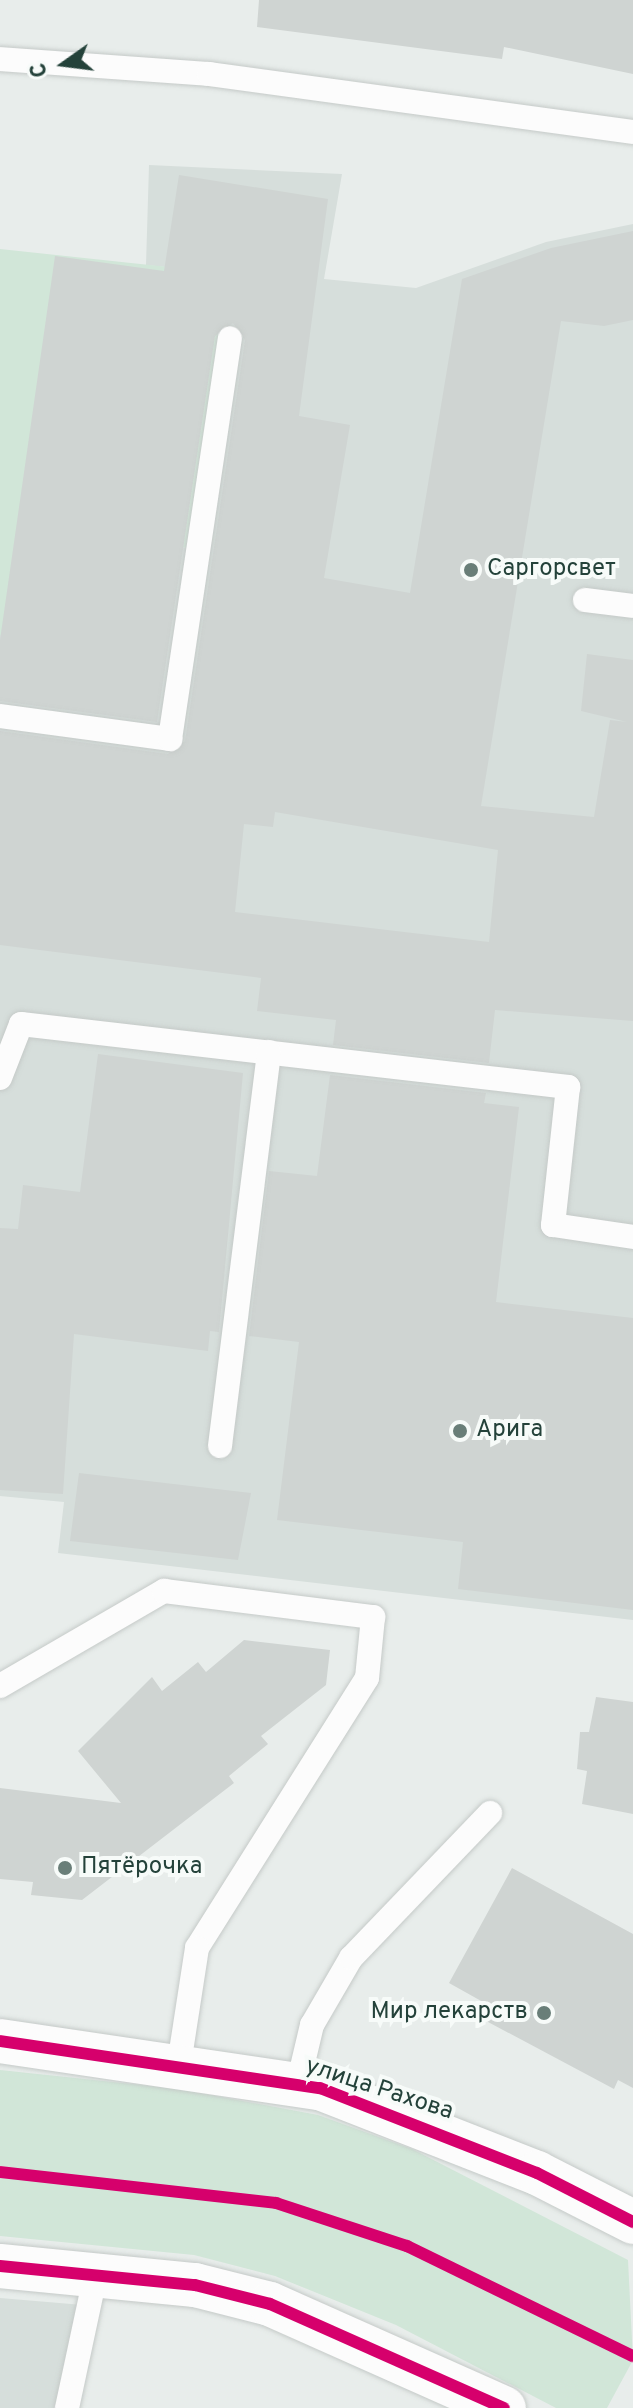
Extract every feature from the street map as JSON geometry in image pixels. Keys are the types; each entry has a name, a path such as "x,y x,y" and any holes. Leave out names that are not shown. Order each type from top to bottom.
{"street":[{"name":"улица Рахова","path":"0,2041 179,2064 298,2084 414,2120 633,2222"},
{"path":"0,2266 195,2285 270,2304 504,2408"}],"lane":[{"path":"0,59 209,74 633,132"},
{"path":"0,716 170,739 230,338"},
{"path":"585,600 633,606"},
{"path":"0,1078 21,1024 568,1087 553,1225 633,1237"},
{"path":"220,1446 269,1052"},
{"path":"0,1686 164,1591 373,1617 367,1678 197,1948 179,2064"},
{"path":"298,2084 312,2025 351,1958 490,1813"},
{"path":"67,2408 95,2277"}],"shaded area":[{"path":"149,165 342,174 324,279 416,288 546,242 633,224 633,1620 58,1553 64,1502 0,1496 0,635 71,642 144,544 190,548 234,274 146,265"},
{"path":"0,2298 83,2305 54,2408 0,2408"}],"green space":[{"path":"0,249 234,274 190,548 144,544 71,642 0,635"},
{"path":"0,2070 179,2089 318,2115 412,2149 628,2260 633,2360 607,2408 556,2408 396,2325 275,2276 194,2255 0,2236"}],"building":[{"path":"259,0 633,0 633,74 504,47 502,59 257,27"},
{"path":"179,175 328,199 299,416 350,425 324,578 410,593 462,279 551,248 633,231 633,320 604,326 561,321 481,806 594,817 610,720 627,722 581,711 587,654 633,660 633,1021 495,1010 489,1063 333,1045 336,1020 257,1011 261,978 0,945 0,731 168,754 185,741 245,340 233,323 215,336 157,722 0,701 0,640 55,256 164,271","holes":["275,812 498,850 489,942 235,912 244,824 273,827"]},
{"path":"98,1054 243,1073 219,1332 210,1331 208,1351 74,1334 63,1494 0,1490 0,1228 18,1229 23,1185 80,1192"},
{"name":"Арига","path":"330,1075 486,1093 484,1103 519,1107 496,1302 633,1318 633,1610 458,1589 463,1542 277,1520 299,1342 249,1336 269,1171 317,1176"},
{"path":"79,1473 251,1493 238,1560 70,1541"},
{"path":"244,1640 330,1650 326,1685 261,1736 268,1744 229,1776 234,1783 82,1900 31,1895 33,1882 0,1879 0,1788 121,1803 78,1751 152,1677 162,1691 198,1662 206,1672"},
{"path":"596,1697 633,1702 633,1814 582,1804 587,1771 577,1769 580,1732 589,1732"},
{"path":"512,1868 633,1934 633,2088 618,2080 614,2089 475,2015 483,2002 449,1983"}],"cycle path":[{"path":"0,2041 320,2088 537,2173 633,2222"},
{"path":"0,2172 276,2203 407,2246 633,2356"},
{"path":"0,2266 195,2285 270,2304 504,2408"}],"place":[{"name":"Саргорсвет","path":"471,570"},
{"name":"Арига","path":"460,1431"},
{"name":"Пятёрочка","path":"65,1868"},
{"name":"Мир лекарств","path":"544,2013"}]}
